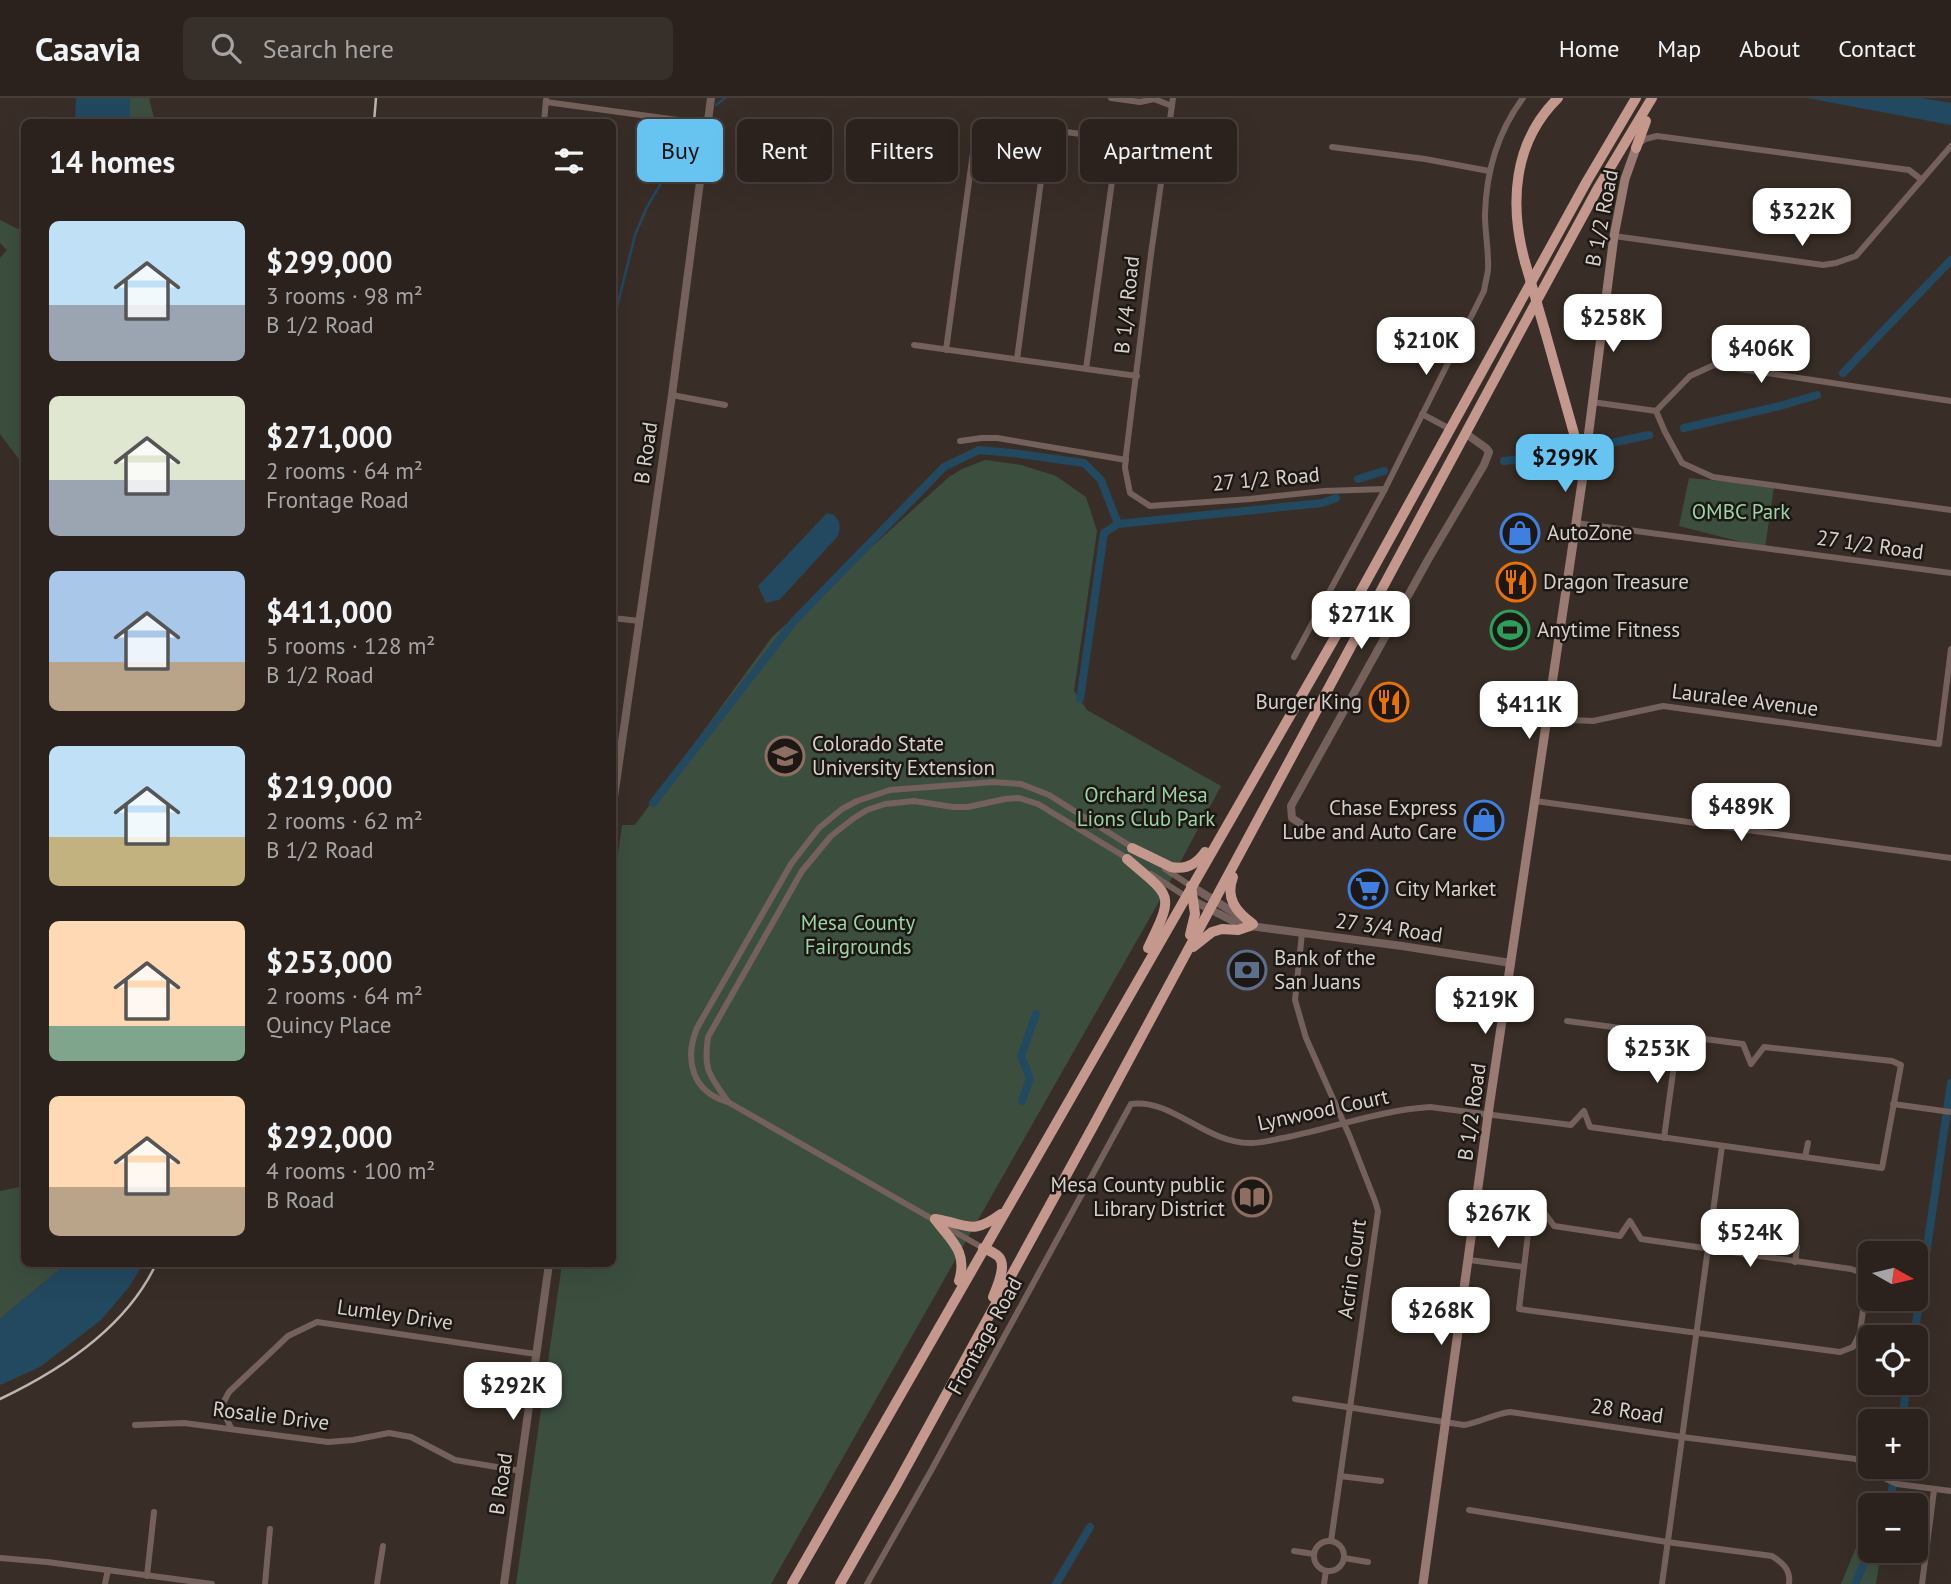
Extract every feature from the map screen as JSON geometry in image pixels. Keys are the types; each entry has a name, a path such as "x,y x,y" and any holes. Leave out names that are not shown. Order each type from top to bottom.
{"highway":[{"path":"1558,98 1533,132 1519,170 1516,220 1518,238 1584,469"},
{"path":"792,1584 1105,1035 1190,894 1587,181 1636,98"},
{"path":"840,1584 1188,951 1598,188 1652,98"},
{"path":"1636,148 1642,127 1657,98"},
{"path":"1465,402 1462,428 1465,433"},
{"path":"1443,474 1455,440 1450,429"},
{"path":"1130,853 1171,867 1184,868 1201,859 1279,735"},
{"path":"1256,926 1235,908 1230,896 1230,886 1277,798 1289,763"},
{"path":"1105,1035 1166,908 1163,891 1130,853"},
{"path":"1188,951 1195,921 1190,894"},
{"path":"1188,951 1212,932 1256,926"},
{"path":"935,1219 975,1228 987,1224 1004,1211"},
{"path":"935,1219 959,1251 963,1261 953,1301"},
{"path":"981,1331 1001,1268 999,1257 983,1248"}],"main road":[{"name":"B 1/2 Road","path":"1423,1584 1584,469 1614,236 1625,179 1636,148"}],"street":[{"name":"B Road","path":"708,119 711,98"},
{"path":"1111,98 1172,102"},
{"path":"1294,657 1385,489 1484,291 1488,270 1485,216 1489,171 1501,134 1523,98"},
{"path":"544,119 546,100 673,119"},
{"path":"1636,148 1645,138 1657,136 1909,170 1922,180"},
{"path":"1614,236 1824,265 1836,263 1856,256 1951,146"},
{"path":"1332,147 1425,159 1489,171"},
{"path":"946,350 972,160"},
{"name":"B Road","path":"616,785 700,182"},
{"path":"1017,359 1041,182"},
{"path":"1086,369 1112,182"},
{"name":"B 1/4 Road","path":"1150,506 1130,493 1125,468 1162,182"},
{"path":"914,345 1137,376"},
{"path":"1656,411 1690,376 1714,365 1951,401"},
{"path":"672,395 724,405"},
{"path":"1592,402 1656,411"},
{"path":"1656,411 1682,463 1713,477 1951,510"},
{"path":"1422,414 1450,429"},
{"path":"1316,834 1292,818 1291,807 1422,570 1484,465 1489,452 1465,433"},
{"path":"960,441 997,438 1126,460"},
{"name":"27 1/2 Road","path":"1150,506 1324,491 1385,489"},
{"name":"27 1/2 Road","path":"1576,523 1951,573"},
{"path":"616,618 640,621"},
{"name":"Lauralee Avenue","path":"1547,719 1593,721 1663,706 1939,744 1951,649"},
{"path":"616,738 623,740"},
{"path":"983,1248 728,1102 716,1099 699,1084 690,1054 696,1028 790,864 818,828 842,809 866,797 890,790 993,782 1021,785 1049,795 1190,894"},
{"path":"728,1102 712,1082 708,1072 705,1057 708,1037 802,871 831,836 867,810 885,804 914,801 968,807 1019,798 1038,804 1130,853 1190,894"},
{"path":"1535,801 1951,858"},
{"name":"27 3/4 Road","path":"1190,894 1212,906"},
{"name":"27 3/4 Road","path":"1190,894 1235,922 1511,963"},
{"name":"Acrin Court","path":"1302,933 1295,1000 1307,1038 1356,1150 1378,1211 1331,1541"},
{"path":"1567,1021 1743,1044 1751,1064 1764,1047 1892,1061 1901,1065 1882,1168 1664,1138 1678,1036"},
{"name":"Lynwood Court","path":"1131,1104 1146,1102 1157,1105 1215,1136 1250,1143 1322,1130 1412,1108 1430,1107 1571,1125 1584,1111 1590,1127 1664,1138"},
{"name":"Frontage Road","path":"867,1584 1131,1104"},
{"path":"1893,1104 1951,1112"},
{"path":"1805,1157 1808,1143"},
{"path":"1662,1584 1722,1146"},
{"path":"1541,1208 1554,1226 1620,1236 1630,1222 1641,1239 1709,1249 1851,1269 1862,1273 1870,1271 1860,1333 1853,1347 1840,1352 1519,1309 1528,1234 1541,1208"},
{"path":"1795,1262 1797,1247"},
{"path":"1469,1260 1524,1267"},
{"name":"B Road","path":"504,1584 549,1267"},
{"name":"Lumley Drive","path":"231,1428 221,1407 229,1392 288,1336 317,1322 536,1354"},
{"name":"28 Road","path":"1295,1399 1464,1425 1479,1423 1496,1413 1510,1412 1682,1437 1856,1458 1878,1475 1897,1484 1951,1490"},
{"name":"Rosalie Drive","path":"135,1425 184,1423 328,1442 389,1433 411,1437 456,1460 521,1471"},
{"path":"1340,1476 1381,1481"},
{"path":"1922,1584 1934,1490"},
{"path":"1469,1510 1772,1556 1783,1563 1790,1575 1789,1584"},
{"path":"147,1576 154,1512"},
{"path":"264,1584 270,1529"},
{"path":"1331,1541 1341,1547 1344,1558 1338,1568 1326,1571 1316,1565 1314,1554 1320,1544 1331,1541"},
{"path":"377,1584 383,1546"},
{"path":"1294,1551 1314,1554"},
{"path":"0,1558 212,1584"},
{"path":"1344,1558 1368,1562"},
{"path":"105,1584 108,1570"},
{"path":"1324,1584 1326,1571"}],"green space":[{"path":"130,98 149,98 154,119 130,119"},
{"path":"0,220 18,229 21,227 21,462 0,434 0,258 7,250 0,243"},
{"name":"Mesa County Fairgrounds","path":"985,460 1021,465 1056,476 1086,497 1097,531 1074,691 1087,710 1221,786 1161,898 771,1584 516,1584 562,1267 616,1267 616,868 622,825 635,825 772,637 949,477"},
{"name":"OMBC Park","path":"1689,478 1774,486 1765,548 1679,526"},
{"path":"21,1187 21,1267 62,1267 0,1319 0,1191"},
{"path":"1858,1543 1858,1563 1879,1563 1876,1584 1841,1584"}],"water":[{"path":"76,98 130,98 130,119 75,119"},
{"path":"1807,98 1921,98 1951,103 1951,125"},
{"path":"827,513 834,515 839,523 837,537 779,600 766,603 758,586"},
{"path":"62,1267 141,1267 129,1287 101,1320 40,1367 0,1385 0,1319"}],"waterway":[{"path":"716,105 725,98"},
{"path":"616,311 635,235 662,182"},
{"path":"1843,373 1951,260"},
{"path":"1684,428 1817,395"},
{"path":"1597,446 1649,435"},
{"path":"653,803 795,620 944,467 979,450 1084,463 1101,480 1118,524"},
{"path":"1504,461 1560,455"},
{"path":"1358,479 1384,471"},
{"path":"1080,699 1104,533 1118,524 1322,503 1336,498"},
{"path":"1022,1101 1030,1078 1021,1056 1036,1014"},
{"path":"1916,1325 1951,1083"},
{"path":"1904,1409 1905,1395"},
{"path":"1892,1493 1893,1479"},
{"path":"1056,1584 1090,1527"},
{"path":"1855,1584 1864,1563"}],"railway":[{"path":"374,119 376,98"},
{"path":"0,1399 69,1360 90,1344 128,1307 154,1267"}],"place":[{"name":"AutoZone","path":"1520,533"},
{"name":"Dragon Treasure","path":"1516,582"},
{"name":"Anytime Fitness","path":"1510,630"},
{"name":"Burger King","path":"1389,702"},
{"name":"Colorado State University Extension","path":"785,756"},
{"name":"Chase Express Lube and Auto Care","path":"1484,820"},
{"name":"City Market","path":"1368,889"},
{"name":"Bank of the San Juans","path":"1247,970"},
{"name":"Mesa County public Library District","path":"1252,1197"}],"park label":[{"name":"Orchard Mesa Lions Club Park","path":"1146,807"}]}
